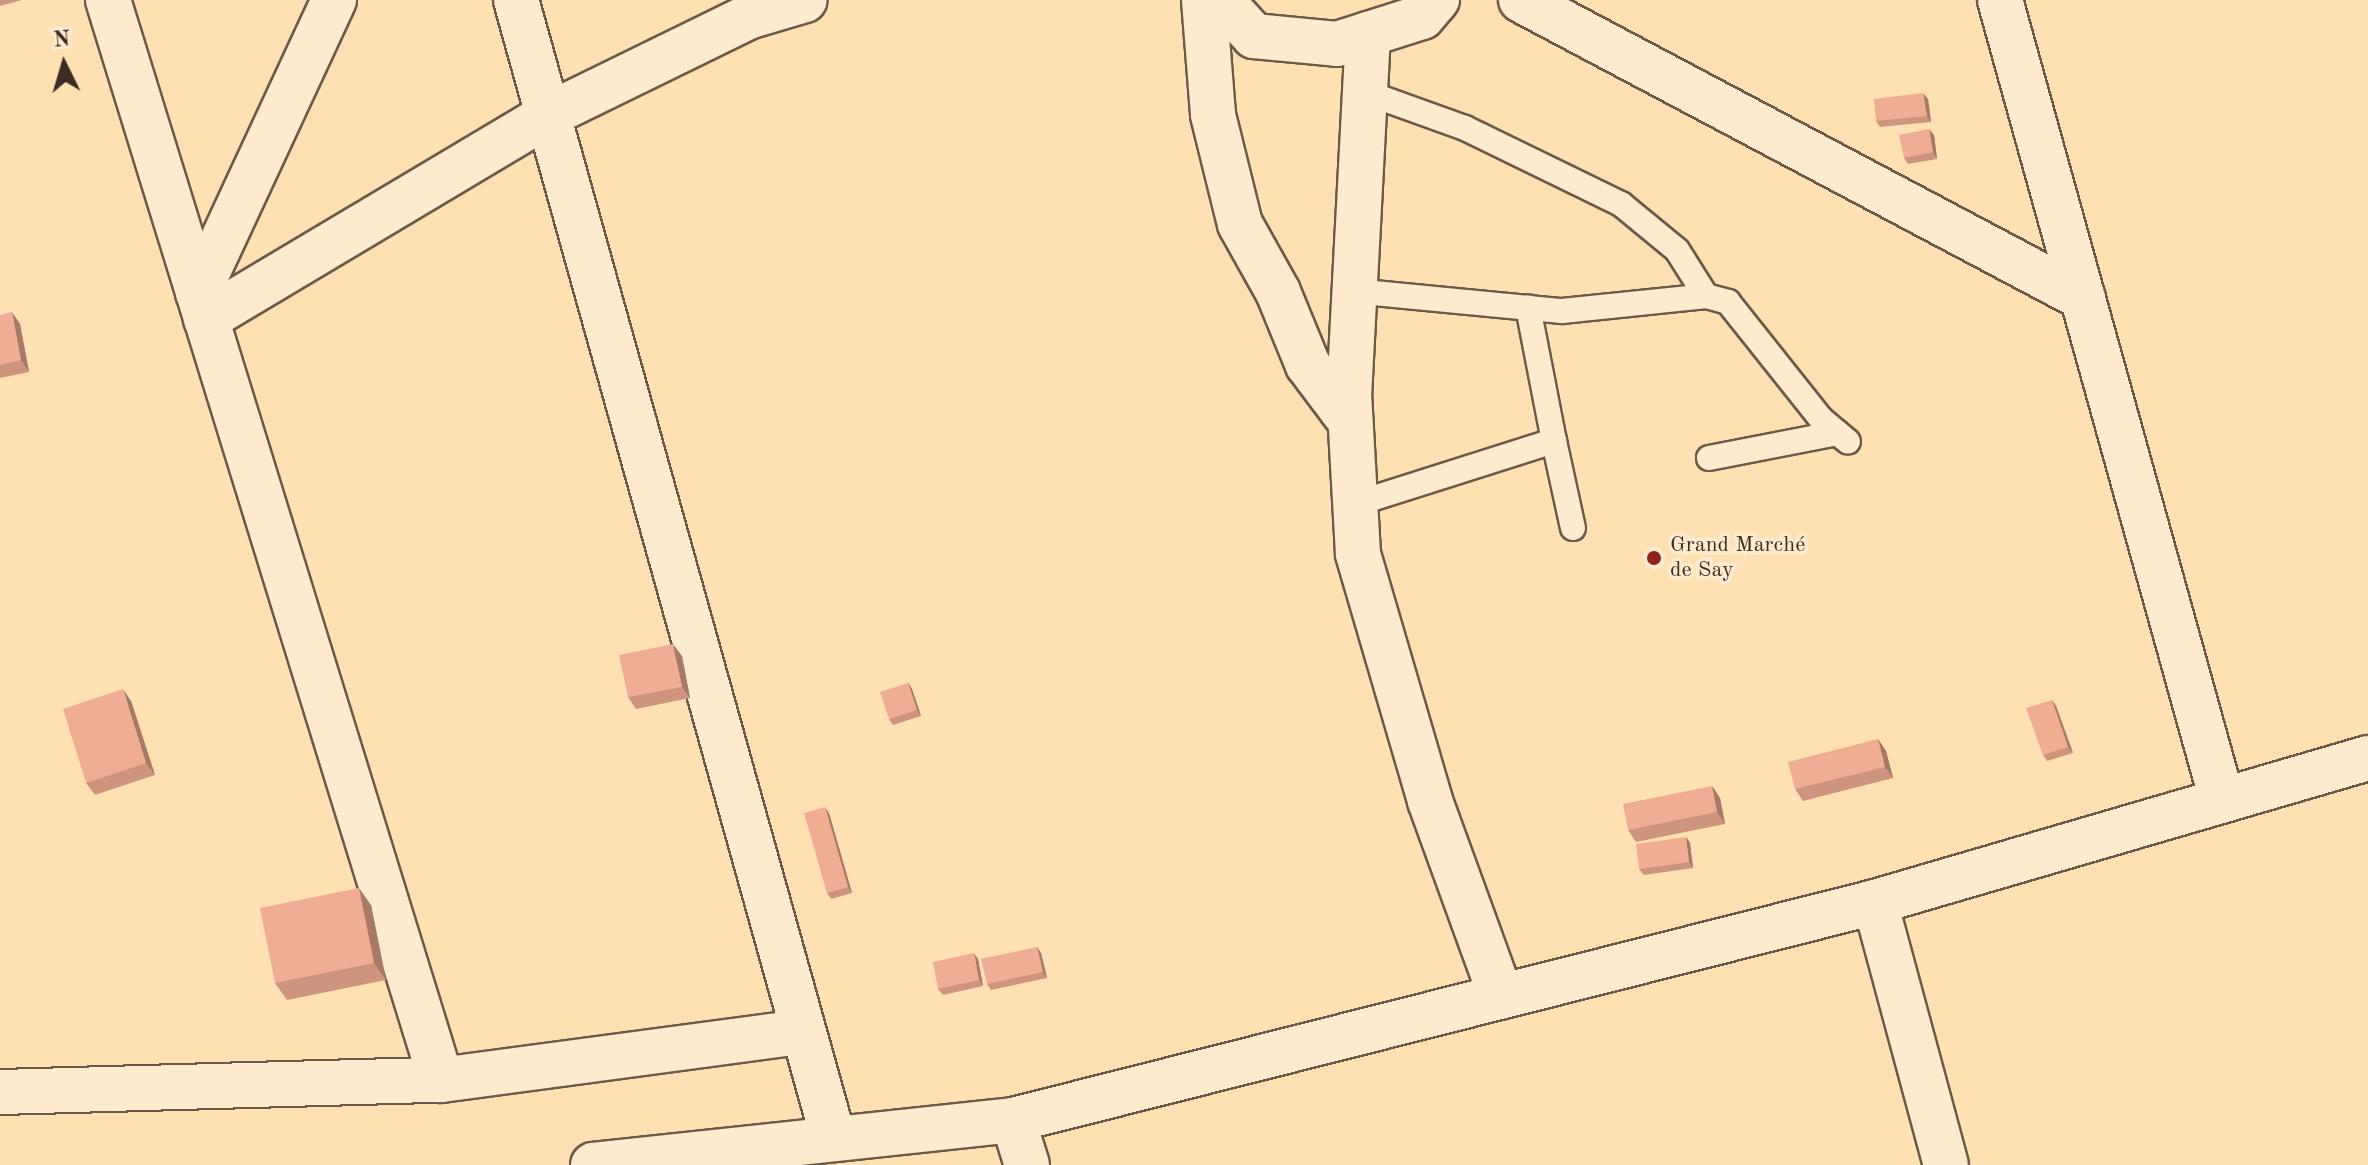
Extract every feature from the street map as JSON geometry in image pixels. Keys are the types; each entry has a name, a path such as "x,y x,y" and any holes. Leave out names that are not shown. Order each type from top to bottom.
{"street":[{"path":"108,0 441,1080"},
{"path":"202,306 334,0"},
{"path":"516,0 833,1137"},
{"path":"202,306 548,115 748,17 805,0"},
{"path":"1204,0 1213,115 1240,224 1278,292 1308,365 1350,421"},
{"path":"1221,0 1254,36 1337,44 1422,17 1437,0"},
{"path":"1521,0 2083,298"},
{"path":"2000,0 2222,800"},
{"path":"1368,34 1353,291 1350,421 1358,554 1430,801 1501,996"},
{"path":"593,1165 1013,1120 1875,902 2368,758"},
{"path":"1875,902 1946,1165"},
{"path":"0,1092 441,1080 803,1032"},
{"path":"1013,1120 1027,1165"}],"lane":[{"path":"1365,92 1465,128 1621,204 1677,250 1706,296"},
{"path":"1353,291 1562,311 1706,296 1728,302 1843,437 1709,458"},
{"path":"1528,307 1573,528"},
{"path":"1355,504 1554,441"}],"building":[{"path":"1923,93 1927,116 1876,121 1874,99"},
{"path":"1929,129 1933,152 1904,158 1899,135"},
{"path":"12,312 21,360 0,365 0,315"},
{"path":"673,644 682,687 628,697 619,655"},
{"path":"908,683 917,710 889,719 880,692"},
{"path":"123,689 146,763 86,783 63,709"},
{"path":"2052,700 2068,747 2043,755 2026,708"},
{"path":"1878,739 1885,767 1795,789 1788,762"},
{"path":"1712,786 1717,812 1628,830 1623,804"},
{"path":"825,807 848,887 827,893 804,813"},
{"path":"1686,837 1689,862 1639,869 1636,844"},
{"path":"359,888 374,963 275,983 260,908"},
{"path":"1037,947 1043,972 987,984 981,959"},
{"path":"974,953 979,980 938,989 933,962"}],"place":[{"name":"Grand Marché de Say","path":"1654,558"}]}
